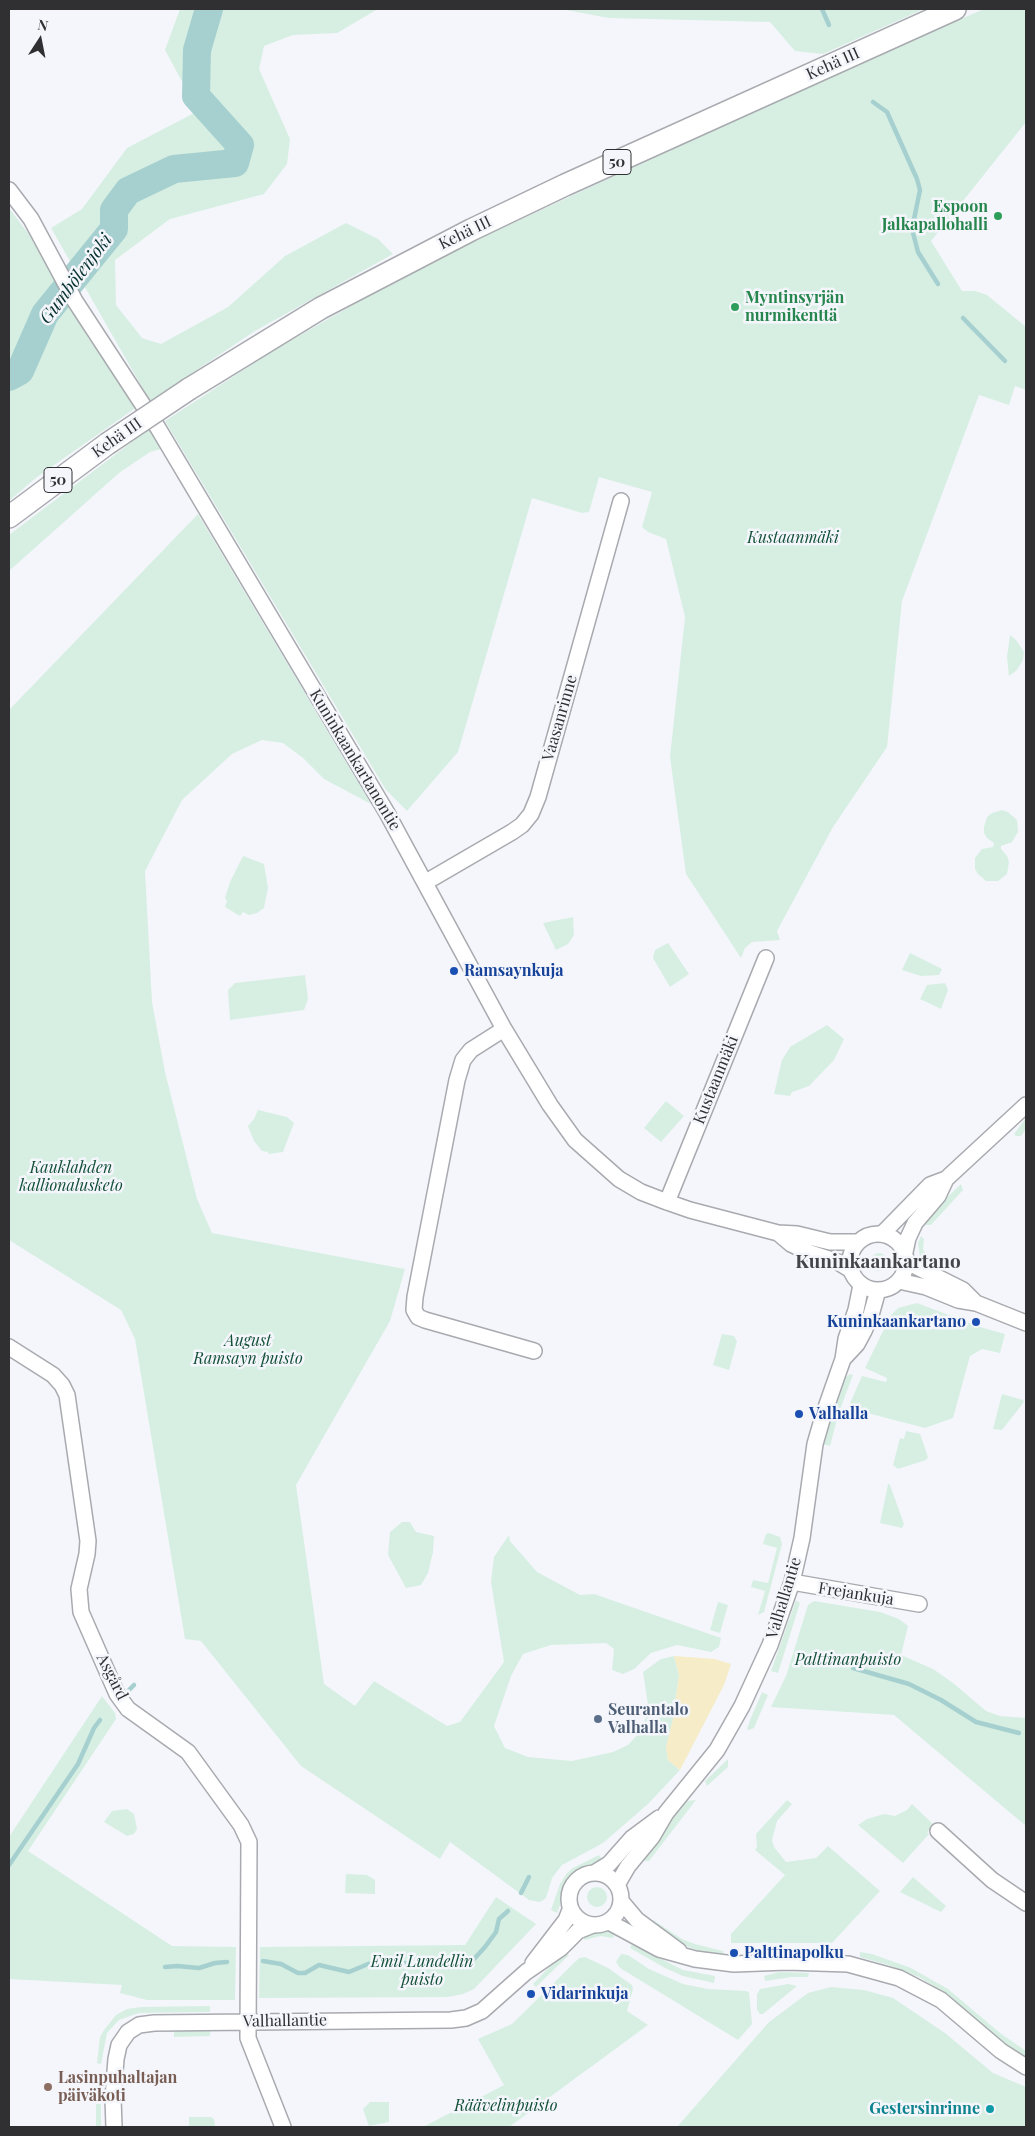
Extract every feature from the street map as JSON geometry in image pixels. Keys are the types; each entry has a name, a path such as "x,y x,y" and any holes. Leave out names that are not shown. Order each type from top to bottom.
{"highway":[{"name":"Kehä III","path":"9,517 107,444 189,389 285,328 389,271 574,181 955,9"}],"street":[{"name":"Kuninkaankartanontie","path":"9,190 31,219 75,301 158,428 383,805 504,1029 550,1106 575,1140 619,1179 640,1192 667,1202 690,1210 778,1233 797,1234 830,1242 858,1242"},
{"name":"Vaasanrinne","path":"426,882 512,832 522,825 531,814 543,780 621,501"},
{"name":"Kustaanmäki","path":"667,1202 766,958"},
{"path":"504,1029 471,1050 464,1060 457,1080 414,1310 418,1317 425,1320 534,1351"},
{"path":"976,1303 963,1290 906,1257 896,1240 882,1234 869,1235 858,1242 851,1255 851,1270 861,1284 878,1290 890,1288 899,1281 905,1272 906,1257 908,1238 915,1223 938,1196 946,1179 1026,1105"},
{"path":"882,1234 930,1185 946,1179"},
{"name":"Kuninkaankartanontie","path":"778,1233 791,1244 810,1253 838,1262 851,1270"},
{"path":"899,1281 926,1287 958,1300 976,1303 1026,1323"},
{"name":"Valhallantie","path":"617,1885 628,1866 652,1837 666,1813 717,1750 742,1706 770,1644 792,1582 802,1538 815,1444 843,1359 846,1339 856,1310 861,1284"},
{"name":"Valhallantie","path":"843,1359 857,1344 864,1331 871,1316 878,1290"},
{"name":"Asgård","path":"9,1347 53,1375 62,1385 66,1395 88,1541 80,1590 80,1606 117,1694 128,1709 188,1752 241,1825 248,1842 248,2022"},
{"name":"Frejankuja","path":"792,1582 919,1604"},
{"name":"Valhallantie","path":"596,1872 609,1864 632,1838 666,1813"},
{"path":"938,1831 992,1880 1026,1903"},
{"path":"621,1901 615,1916 609,1922 601,1925 592,1925 579,1921 570,1910 568,1894 575,1881 589,1873 596,1872 612,1878 617,1885 621,1901 637,1920 684,1955"},
{"name":"Valhallantie","path":"526,1972 566,1920 570,1910"},
{"path":"609,1922 659,1949 714,1962 824,1962 848,1964 880,1971 922,1989 941,2000 1001,2051 1026,2067"},
{"name":"Valhallantie","path":"114,2127 116,2059 119,2045 128,2032 139,2025 154,2023 451,2020 466,2018 482,2011 526,1972 560,1948 578,1931 592,1925"},
{"path":"248,2022 248,2038 283,2127"}],"green space":[{"path":"180,9 378,9 337,33 293,35 264,46 259,69 290,139 287,164 264,194 170,219 115,260 116,305 142,338 161,344 228,307 285,256 346,223 378,239 393,254 255,331 150,401 51,228 82,209 127,148 198,111 165,50"},
{"path":"561,9 924,9 823,54 795,51 770,22 609,18"},
{"path":"984,9 1026,9 1026,122 931,241 962,291 975,291 987,295 1026,327 1026,390 1015,386 1009,405 979,395 902,601 887,747 833,827 777,931 780,940 752,942 745,948 741,958 686,874 670,757 685,617 666,539 648,532 642,527 652,492 599,477 589,512 582,513 532,498 458,752 407,811 386,790 165,421 274,350 423,265 816,82"},
{"path":"9,208 28,233 88,338 137,407 37,477 9,501"},
{"path":"149,429 161,449 150,452 119,473 9,571 9,535"},
{"name":"August Ramsayn puisto","path":"198,514 371,804 324,779 303,758 283,743 262,740 232,754 182,800 145,871 152,1002 165,1072 197,1199 212,1233 405,1269 390,1321 296,1485 324,1684 355,1706 374,1681 447,1726 460,1722 504,1662 491,1582 494,1557 509,1535 510,1541 537,1572 580,1595 594,1594 721,1638 719,1647 711,1652 677,1645 651,1653 634,1669 623,1674 612,1670 614,1649 606,1643 551,1645 523,1654 511,1676 494,1726 505,1748 528,1757 572,1761 613,1752 628,1745 643,1729 648,1705 643,1672 661,1659 674,1656 679,1675 673,1719 666,1747 668,1760 680,1770 648,1804 603,1843 562,1865 552,1878 546,1898 540,1902 529,1900 450,1842 440,1859 301,1766 201,1641 185,1639 135,1339 121,1310 9,1240 9,710"},
{"path":"1010,635 1024,652 1023,660 1017,670 1009,676 1007,657"},
{"path":"1002,810 1008,812 1017,820 1018,832 1012,842 1001,846 1009,862 1007,874 998,881 986,881 975,869 975,858 982,849 993,847 994,843 987,838 984,833 984,827 987,817 992,813"},
{"path":"243,856 264,864 268,888 264,908 257,913 249,915 243,912 240,916 225,907 227,901 225,898 230,882"},
{"path":"573,917 574,935 568,944 556,950 543,923"},
{"path":"668,943 689,974 670,987 653,958 655,950"},
{"path":"910,953 942,969 939,975 921,976 902,970"},
{"path":"305,975 308,999 304,1010 230,1020 228,990 235,983"},
{"path":"945,983 948,990 941,1009 920,999 927,985"},
{"path":"827,1025 844,1039 834,1060 809,1086 792,1092 790,1096 774,1094 782,1060 790,1047"},
{"path":"666,1101 684,1116 661,1142 644,1128"},
{"path":"258,1110 287,1117 294,1123 283,1152 268,1154 268,1152 262,1151 254,1141 248,1126"},
{"path":"1026,1118 1026,1129 1021,1136 1016,1136 1014,1134"},
{"path":"961,1184 963,1190 931,1225 925,1225 931,1213"},
{"path":"921,1236 924,1239 923,1249 930,1264 929,1267 920,1257 918,1243"},
{"path":"879,1253 885,1256 888,1262 885,1268 879,1271 873,1268 870,1262 873,1256"},
{"path":"917,1303 980,1327 1005,1334 1000,1353 982,1349 970,1356 953,1418 925,1428 848,1408 862,1376 886,1382 887,1378 865,1368 891,1315 898,1308"},
{"path":"722,1334 734,1336 737,1341 729,1370 713,1365"},
{"path":"850,1374 853,1375 839,1412 830,1446 823,1444 845,1378"},
{"path":"1002,1394 1023,1400 1024,1402 1002,1430 993,1429"},
{"path":"906,1431 920,1434 928,1457 926,1460 898,1469 893,1465 900,1438 904,1439"},
{"path":"888,1484 904,1524 902,1528 880,1523"},
{"path":"402,1522 410,1522 416,1532 434,1536 433,1552 428,1573 421,1585 406,1588 388,1555 390,1532"},
{"path":"769,1533 780,1537 782,1544 764,1612 758,1615 765,1591 751,1587 753,1580 768,1583 777,1548 763,1544 766,1534"},
{"path":"796,1600 800,1603 778,1673 771,1671"},
{"name":"Palttinanpuisto","path":"814,1601 880,1612 899,1619 908,1626 901,1655 933,1669 986,1711 1000,1716 1026,1718 1026,1826 894,1715 771,1707 786,1676 808,1605"},
{"path":"718,1602 728,1605 720,1633 710,1630"},
{"path":"762,1692 768,1695 754,1728 749,1730 747,1729 750,1720"},
{"path":"102,1696 115,1713 116,1719 28,1851 172,1946 236,1947 235,2000 147,2000 120,1993 122,1985 9,1979 9,1837"},
{"path":"728,1759 728,1767 707,1786 705,1781"},
{"path":"696,1800 649,1861 643,1861 654,1842 687,1801"},
{"path":"787,1800 792,1804 777,1821 772,1840 774,1847 786,1862 816,1858 828,1846 880,1891 832,1943 731,1943 731,1934 785,1875 755,1850 757,1847 756,1834"},
{"path":"912,1804 934,1825 927,1832 929,1834 903,1863 858,1825 867,1819 884,1814 895,1816 907,1810"},
{"path":"127,1809 134,1814 137,1829 134,1834 127,1836 104,1822 112,1811"},
{"path":"599,1855 603,1861 581,1869 570,1878 557,1913 551,1910 560,1884 567,1873"},
{"path":"346,1874 367,1875 375,1880 375,1894 345,1893"},
{"path":"913,1877 946,1906 941,1912 900,1892"},
{"path":"597,1887 604,1890 607,1897 604,1904 597,1907 590,1904 587,1897 590,1890"},
{"name":"Emil Lundellin puisto","path":"496,1897 536,1924 474,1989 463,1994 448,1997 259,1998 260,1947 465,1945"},
{"path":"653,1920 682,1939 723,1951 723,1954 699,1951 676,1942 650,1924"},
{"path":"594,1932 615,1934 613,1938 600,1936 585,1940 582,1936"},
{"path":"632,1944 683,1970 715,1976 714,1983 683,1976 665,1968 630,1948"},
{"path":"565,1951 569,1955 536,1987 533,1984"},
{"path":"860,1952 872,1954 911,1968 948,1989 1000,2033 1026,2051 1026,2058 935,1987 919,1977 860,1957"},
{"path":"621,1954 628,1955 649,1969 683,1984 708,1989 749,1992 752,2024 738,2040 620,1968 616,1962"},
{"name":"Räävelinpuisto","path":"585,1957 608,1968 632,1985 633,1989 627,2011 648,2025 509,2127 423,2127 504,2085 478,2039 512,2024 579,1958"},
{"path":"780,1972 809,1973 808,1977 765,1981 764,1976"},
{"path":"788,1984 797,1986 763,2014 760,2014 757,2010 757,1994 760,1989"},
{"path":"831,1987 864,1990 893,1998 945,2033 993,2073 1026,2087 1026,2127 677,2127 769,2022 808,1993"},
{"path":"210,2006 210,2012 139,2013 119,2020 107,2033 101,2064 97,2063 100,2037 116,2015 127,2009"},
{"path":"210,2029 210,2036 174,2037 174,2032"},
{"path":"370,2102 389,2102 389,2122 369,2126 363,2109"},
{"path":"96,2104 101,2104 101,2127 96,2127"},
{"path":"189,2117 211,2117 214,2119 215,2127 189,2127"}],"sand":[{"path":"674,1656 715,1659 731,1664 724,1685 680,1770 668,1760 666,1747 673,1719 679,1675"}],"waterway":[{"name":"Gumbölenjoki","path":"9,377 20,371 45,314 114,229 114,210 128,191 174,169 235,163 240,145 196,96 197,50 209,9"},
{"path":"822,9 829,25"},
{"path":"873,102 887,112 917,179 920,190 912,229 918,252 938,284"},
{"path":"963,318 1005,361"},
{"path":"853,1668 909,1684 941,1700 976,1722 1019,1733"},
{"path":"129,1690 134,1685"},
{"path":"9,1865 78,1764 94,1728 100,1720"},
{"path":"521,1893 529,1877"},
{"path":"263,1961 281,1964 298,1973 305,1973 319,1965 349,1972 368,1964 391,1961 425,1966 449,1966 465,1963 474,1959 485,1947 496,1932 499,1919 508,1911"},
{"path":"165,1967 199,1968 215,1963 227,1962"}],"place":[{"name":"Espoon Jalkapallohalli","path":"998,216"},
{"name":"Myntinsyrjän nurmikenttä","path":"735,307"},
{"name":"Ramsaynkuja","path":"454,971"},
{"name":"Kuninkaankartano","path":"976,1322"},
{"name":"Valhalla","path":"799,1414"},
{"name":"Seurantalo Valhalla","path":"598,1719"},
{"name":"Palttinapolku","path":"734,1953"},
{"name":"Vidarinkuja","path":"531,1994"},
{"name":"Lasinpuhaltajan päiväkoti","path":"48,2087"},
{"name":"Gestersinrinne","path":"990,2109"}],"district":[{"name":"Kuninkaankartano","path":"878,1262"}],"park label":[{"name":"Kauklahden kallionalusketo","path":"71,1177"}]}
